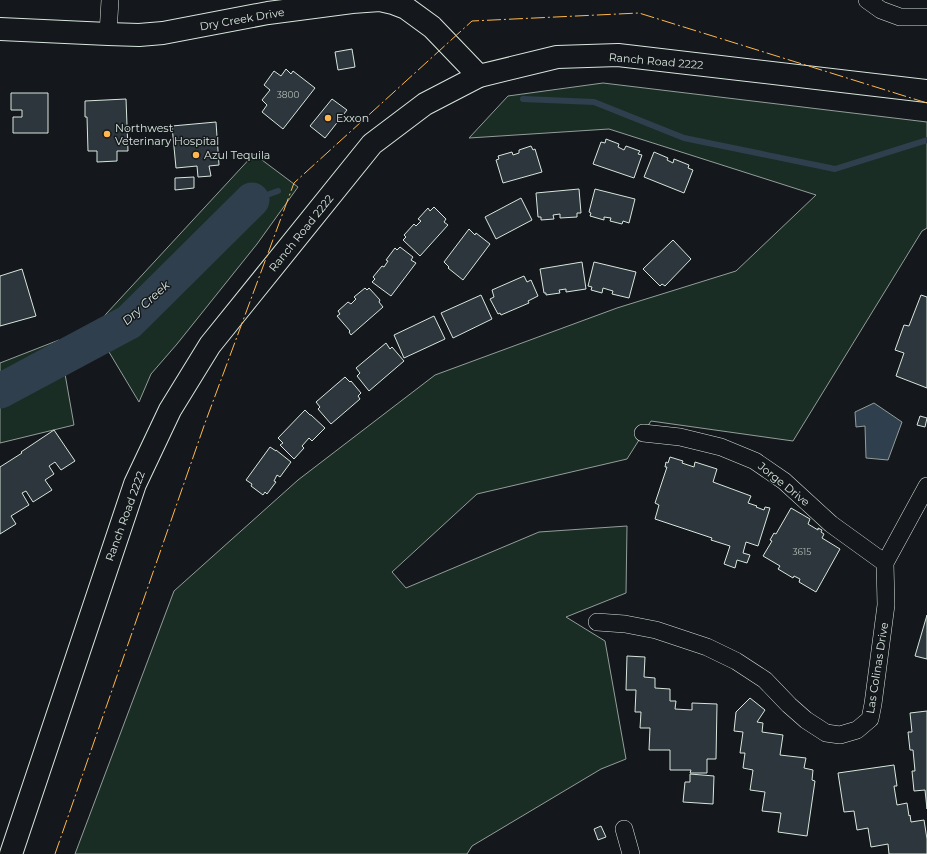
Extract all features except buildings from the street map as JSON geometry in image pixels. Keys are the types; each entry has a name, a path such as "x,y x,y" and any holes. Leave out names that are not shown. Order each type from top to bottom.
{"main road":[{"name":"Dry Creek Drive","path":"0,29 139,35 163,33 268,13 352,2 380,0 394,3 406,8 432,27 479,76"},
{"name":"Ranch Road 2222","path":"11,854 135,484 170,410 210,345 372,144 425,104 479,76 557,57 618,55 927,91"}],"street":[{"path":"108,34 110,0"},
{"path":"867,0 881,10 900,17 927,17"},
{"name":"Jorge Drive","path":"643,433 680,437 721,447 755,461 784,481 831,524 885,563"},
{"name":"Las Colinas Drive","path":"597,622 625,624 656,630 707,647 736,661 765,680 806,720 826,733 840,735 857,730 870,719 873,704 886,605 885,563 927,486"},
{"path":"624,829 631,854"}],"green space":[{"path":"603,83 927,122 927,228 922,231 793,441 651,421 627,459 477,494 392,572 406,588 539,532 627,526 626,593 566,617 605,641 626,759 601,769 472,846 467,854 75,854 174,591 298,480 435,375 617,308 736,271 816,195 609,129 469,138 508,96"},
{"path":"254,154 298,187 257,244 151,374 139,402 94,327"},
{"path":"59,340 74,425 0,443 0,363"}],"water":[{"path":"874,403 902,422 888,460 866,458 865,426 856,427 855,412"}],"waterway":[{"path":"523,99 594,102 684,138 835,169 927,140"},
{"path":"252,200 278,191"},
{"name":"Dry Creek","path":"0,391 129,322 252,200"}],"power":[{"path":"55,854 205,423 294,183 472,21 639,13 927,103"}],"place":[{"name":"Exxon","path":"328,118"},
{"name":"Northwest Veterinary Hospital","path":"107,134"},
{"name":"Azul Tequila","path":"196,155"}]}
